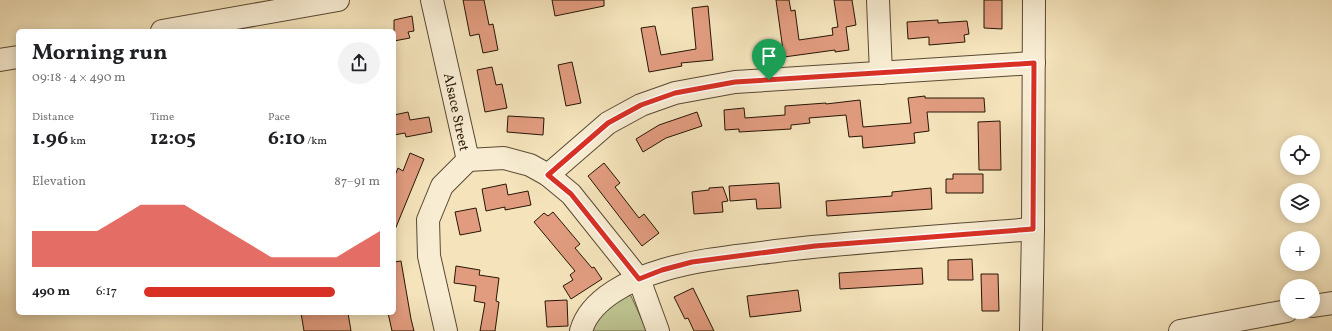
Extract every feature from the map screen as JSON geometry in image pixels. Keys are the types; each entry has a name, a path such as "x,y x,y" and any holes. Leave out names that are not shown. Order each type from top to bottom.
{"street":[{"path":"173,29 338,0"},
{"name":"Alsace Street","path":"432,0 468,160 442,186 428,220 429,256 446,331"},
{"path":"878,0 881,73"},
{"path":"1031,331 1034,0"},
{"path":"0,60 16,56"},
{"path":"548,175 608,123 641,105 675,93 735,82 1034,63"},
{"path":"468,160 504,158 530,165 548,175 571,194 639,279 658,331"},
{"path":"581,331 586,318 598,302 639,279 662,270 692,262 815,246 1033,229"},
{"path":"1320,305 1332,303"},
{"path":"1180,331 1248,324 1280,313"}],"green space":[{"path":"627,293 631,296 647,331 587,331 590,323"}],"building":[{"path":"463,0 484,0 489,25 493,24 498,50 483,53 479,34 470,36"},
{"path":"552,0 604,0 604,6 555,16"},
{"path":"776,0 789,0 791,11 795,10 799,40 833,35 832,28 838,27 834,0 852,0 856,25 846,27 849,50 835,52 835,50 784,57"},
{"path":"984,0 1002,0 1002,29 984,28"},
{"path":"708,6 713,60 681,63 682,66 649,72 641,28 655,26 661,55 696,49 692,8"},
{"path":"412,16 414,31 408,32 410,38 396,41 394,20"},
{"path":"938,20 938,23 967,21 969,34 964,35 965,42 929,45 929,37 908,39 907,22"},
{"path":"572,62 581,103 566,106 558,65"},
{"path":"492,67 496,85 502,84 507,108 485,112 477,70"},
{"path":"925,96 925,98 984,98 985,112 927,112 929,131 914,133 915,143 863,148 862,136 849,137 846,115 809,118 810,123 791,125 791,129 739,132 739,129 725,130 724,110 744,108 745,118 785,115 785,106 826,104 860,100 863,127 911,123 908,98"},
{"path":"408,112 410,120 429,117 432,132 406,137 405,133 396,135 396,115"},
{"path":"697,112 702,126 666,138 643,152 636,139 659,125"},
{"path":"508,116 544,118 543,135 507,132"},
{"path":"1000,121 1001,170 979,170 978,122"},
{"path":"410,153 424,159 396,227 396,173 398,168 403,171"},
{"path":"604,163 620,183 615,187 639,218 644,214 659,233 642,246 588,176"},
{"path":"953,174 983,174 983,193 946,193 946,179 953,179"},
{"path":"779,183 781,208 757,209 756,199 730,201 729,186"},
{"path":"506,184 508,195 528,191 531,205 505,210 505,207 486,211 482,189"},
{"path":"723,187 728,201 722,202 723,212 694,214 692,192 709,190 709,188"},
{"path":"931,188 932,209 827,216 826,201 892,196 892,192"},
{"path":"476,208 481,231 460,235 455,212"},
{"path":"553,212 580,244 575,248 592,268 594,267 602,279 571,299 563,286 573,280 570,275 575,271 534,222 544,213 548,216"},
{"path":"972,259 973,280 948,280 948,260"},
{"path":"401,261 414,331 392,331 388,315 396,315 396,262"},
{"path":"456,266 480,270 479,275 499,278 496,301 499,302 495,331 480,331 485,303 474,301 476,286 454,283"},
{"path":"922,268 923,284 840,289 839,273"},
{"path":"981,274 998,274 999,311 982,311"},
{"path":"693,288 714,331 694,331 688,318 685,319 674,297"},
{"path":"798,290 801,311 750,317 747,296"},
{"path":"567,300 568,326 547,327 545,301"},
{"path":"301,315 348,315 351,331 304,331"}],"route":[{"path":"1034,63 1033,229 815,246 692,262 662,270 639,279 571,194 548,175 608,123 641,105 675,93 735,82 769,80 1034,63"}]}
